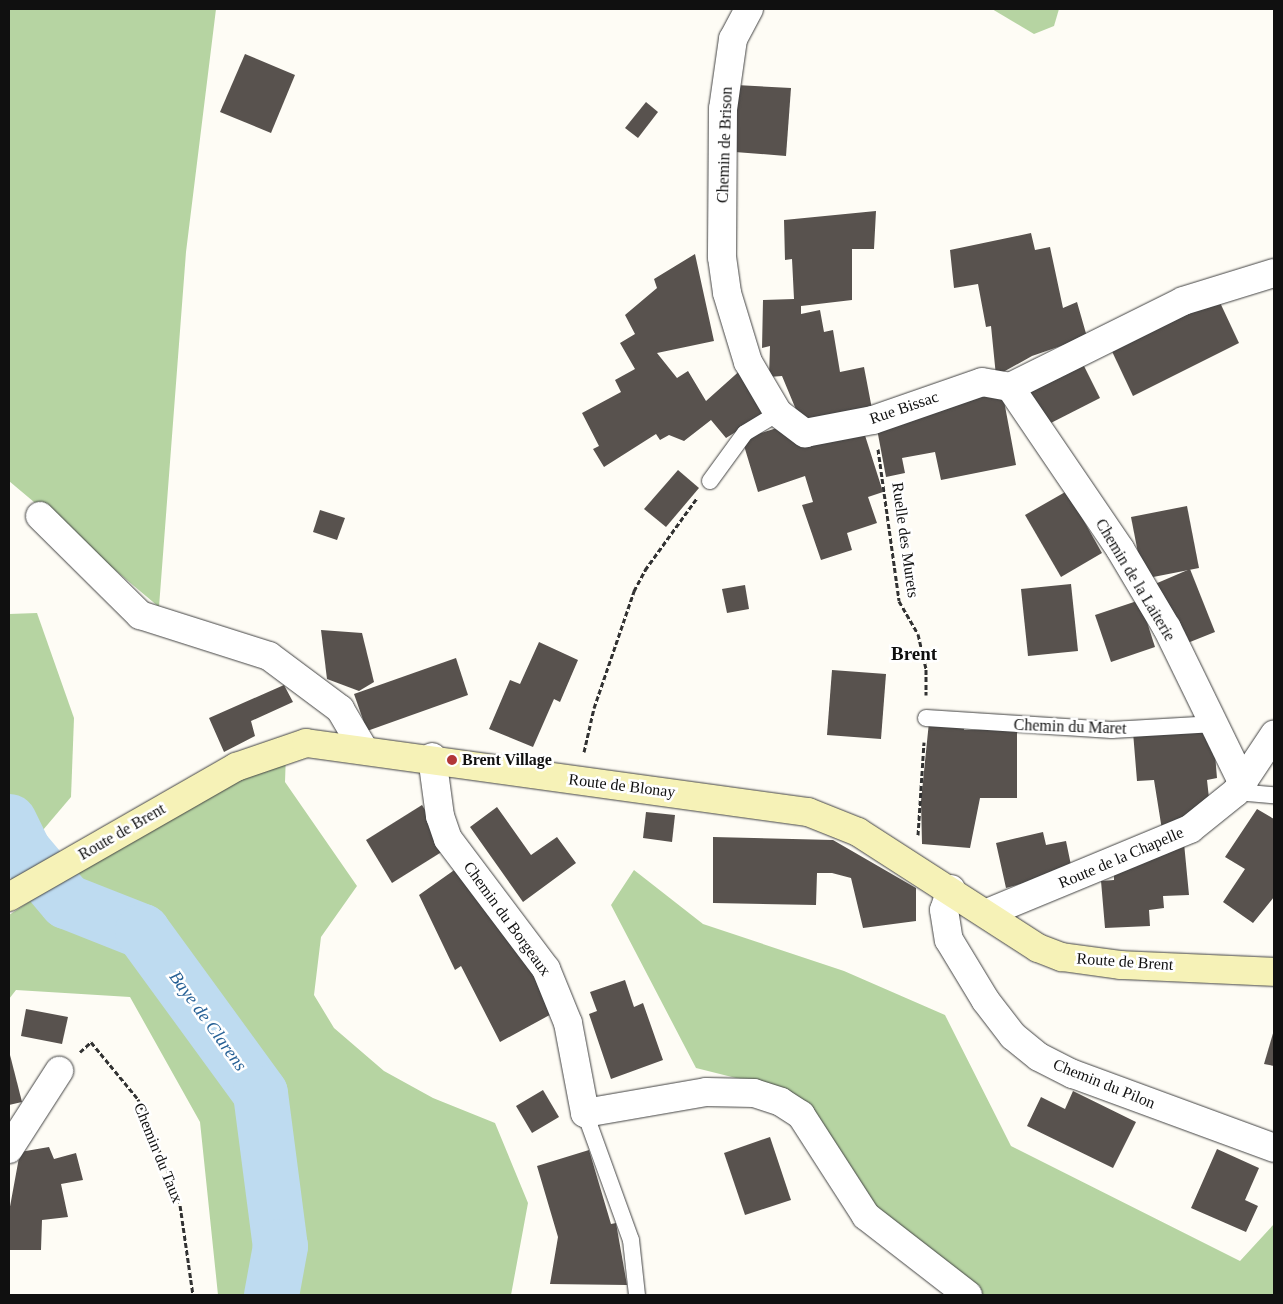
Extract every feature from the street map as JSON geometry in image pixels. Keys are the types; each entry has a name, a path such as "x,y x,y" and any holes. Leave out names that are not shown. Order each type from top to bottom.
{"main road":[{"name":"Route de Blonay","path":"236,767 306,743 432,757 575,781 808,812 858,832 987,913"},
{"name":"Route de Brent","path":"9,897 236,767"},
{"name":"Route de Brent","path":"987,913 1038,948 1062,957 1120,965 1274,972"}],"street":[{"name":"Chemin de Brison","path":"722,256 723,109 733,38 749,9"},
{"name":"Rue Bissac","path":"722,256 727,293 748,362 778,413 805,433 873,420 982,382 1010,387"},
{"path":"1010,387 1183,301 1274,274"},
{"name":"Chemin de la Laiterie","path":"1010,387 1120,550 1167,628 1215,724 1239,788"},
{"path":"40,516 140,615 269,656 340,709 363,748"},
{"name":"Route de la Chapelle","path":"987,913 1190,829 1239,788 1274,736"},
{"name":"Chemin du Borgeaux","path":"432,757 440,816 448,839 546,969 568,1023 585,1113"},
{"name":"Chemin du Pilon","path":"951,889 944,910 949,940 992,1008 1013,1036 1039,1057 1073,1074 1274,1148"},
{"path":"9,1149 59,1071"},
{"path":"585,1113 706,1092 754,1094 781,1102 801,1116 866,1216 968,1295"}],"lane":[{"path":"710,481 745,433 778,413"},
{"name":"Chemin du Maret","path":"926,718 1112,730 1215,724"},
{"path":"1239,788 1274,795"},
{"path":"585,1113 631,1240 637,1295"}],"path":[{"name":"Ruelle des Murets","path":"873,420 899,601 918,634 926,669 926,718 919,800 918,868"},
{"path":"581,758 634,591 645,570 710,481"},
{"name":"Chemin du Taux","path":"59,1071 91,1042 138,1099 179,1198 193,1295"}],"green space":[{"path":"9,9 216,9 186,252 159,607 9,481"},
{"path":"992,9 1059,9 1054,26 1034,34"},
{"path":"37,613 74,718 71,797 9,870 9,614"},
{"path":"286,753 285,782 357,886 321,937 314,995 334,1028 384,1071 433,1098 495,1123 528,1203 511,1295 218,1295 200,1122 130,997 16,990 9,999 9,915 236,767"},
{"path":"634,870 703,924 844,971 945,1015 1011,1146 1240,1261 1274,1224 1274,1295 984,1295 877,1215 760,1084 696,1068 611,905"}],"building":[{"path":"245,54 295,75 271,133 220,112"},
{"path":"736,85 791,88 786,156 735,152"},
{"path":"646,102 658,112 638,138 625,128"},
{"path":"876,211 874,249 852,249 852,300 801,306 801,314 820,310 824,332 833,330 840,372 864,367 872,409 802,424 782,376 769,377 770,346 762,348 763,300 794,299 792,259 785,260 784,220"},
{"path":"1031,233 1035,250 1050,247 1063,308 1077,302 1087,337 1032,356 996,376 991,326 986,327 978,284 954,288 950,250"},
{"path":"695,254 714,341 657,353 677,378 688,371 706,401 744,367 768,412 726,438 711,420 684,441 669,435 660,440 656,434 604,467 593,449 599,446 582,413 621,392 615,380 635,369 620,343 635,334 625,315 657,288 654,279"},
{"path":"1216,294 1239,343 1133,396 1109,345"},
{"path":"1083,364 1100,398 1041,428 1024,394"},
{"path":"1002,390 1016,465 941,480 935,452 902,458 905,473 886,477 877,429"},
{"path":"786,425 862,426 883,492 868,497 877,523 847,533 852,550 821,560 802,505 813,502 805,476 758,492 742,439"},
{"path":"678,470 699,488 666,527 644,509"},
{"path":"1067,491 1102,553 1061,577 1025,515"},
{"path":"1187,506 1199,568 1143,579 1131,517"},
{"path":"320,510 345,518 337,540 313,532"},
{"path":"1190,569 1215,632 1180,646 1155,584"},
{"path":"1071,584 1078,651 1028,656 1021,589"},
{"path":"745,585 749,609 727,613 722,589"},
{"path":"1140,600 1155,647 1111,662 1095,615"},
{"path":"321,630 362,633 374,682 359,691 327,679"},
{"path":"539,642 578,660 560,702 554,699 533,747 489,729 510,680 520,684"},
{"path":"456,658 468,695 367,731 354,694"},
{"path":"832,670 886,674 881,739 827,735"},
{"path":"284,685 293,702 251,721 255,736 224,752 209,718"},
{"path":"929,722 965,723 964,730 1017,729 1017,798 980,798 970,848 922,844 921,801"},
{"path":"1213,730 1217,778 1207,780 1210,807 1162,830 1154,780 1137,781 1133,732"},
{"path":"422,805 448,848 392,883 366,840"},
{"path":"497,807 531,855 557,837 576,863 523,902 470,827"},
{"path":"1257,809 1274,819 1274,897 1253,923 1223,902 1245,869 1225,857"},
{"path":"646,812 675,815 672,842 643,838"},
{"path":"1043,832 1046,845 1066,841 1072,870 1006,888 996,843"},
{"path":"713,837 833,840 916,888 916,921 863,928 851,878 832,873 817,873 816,905 713,903"},
{"path":"1184,843 1189,895 1163,896 1164,908 1149,910 1150,926 1105,928 1101,881 1114,880 1114,868"},
{"path":"460,866 491,908 557,1011 500,1042 461,966 455,970 419,895"},
{"path":"625,980 634,1007 643,1003 663,1060 611,1079 589,1014 597,1011 590,992"},
{"path":"26,1009 68,1017 62,1044 21,1036"},
{"path":"1274,1030 1274,1066 1264,1064"},
{"path":"9,1051 22,1102 9,1105"},
{"path":"543,1090 559,1117 532,1133 516,1106"},
{"path":"1073,1091 1136,1122 1113,1168 1027,1126 1041,1097 1065,1109"},
{"path":"770,1137 791,1200 745,1215 724,1153"},
{"path":"49,1147 54,1159 76,1153 83,1180 61,1184 68,1217 42,1220 41,1250 9,1250 9,1212 20,1152"},
{"path":"1217,1149 1259,1168 1245,1200 1258,1206 1246,1232 1191,1208"},
{"path":"589,1150 611,1224 616,1223 627,1285 550,1284 558,1237 537,1166"}],"waterway":[{"name":"Baye de Clarens","path":"9,821 23,850 66,901 142,931 260,1093 280,1246 271,1295"}],"place":[{"name":"Brent Village","path":"452,760"}],"district":[{"name":"Brent","path":"914,654"}]}
